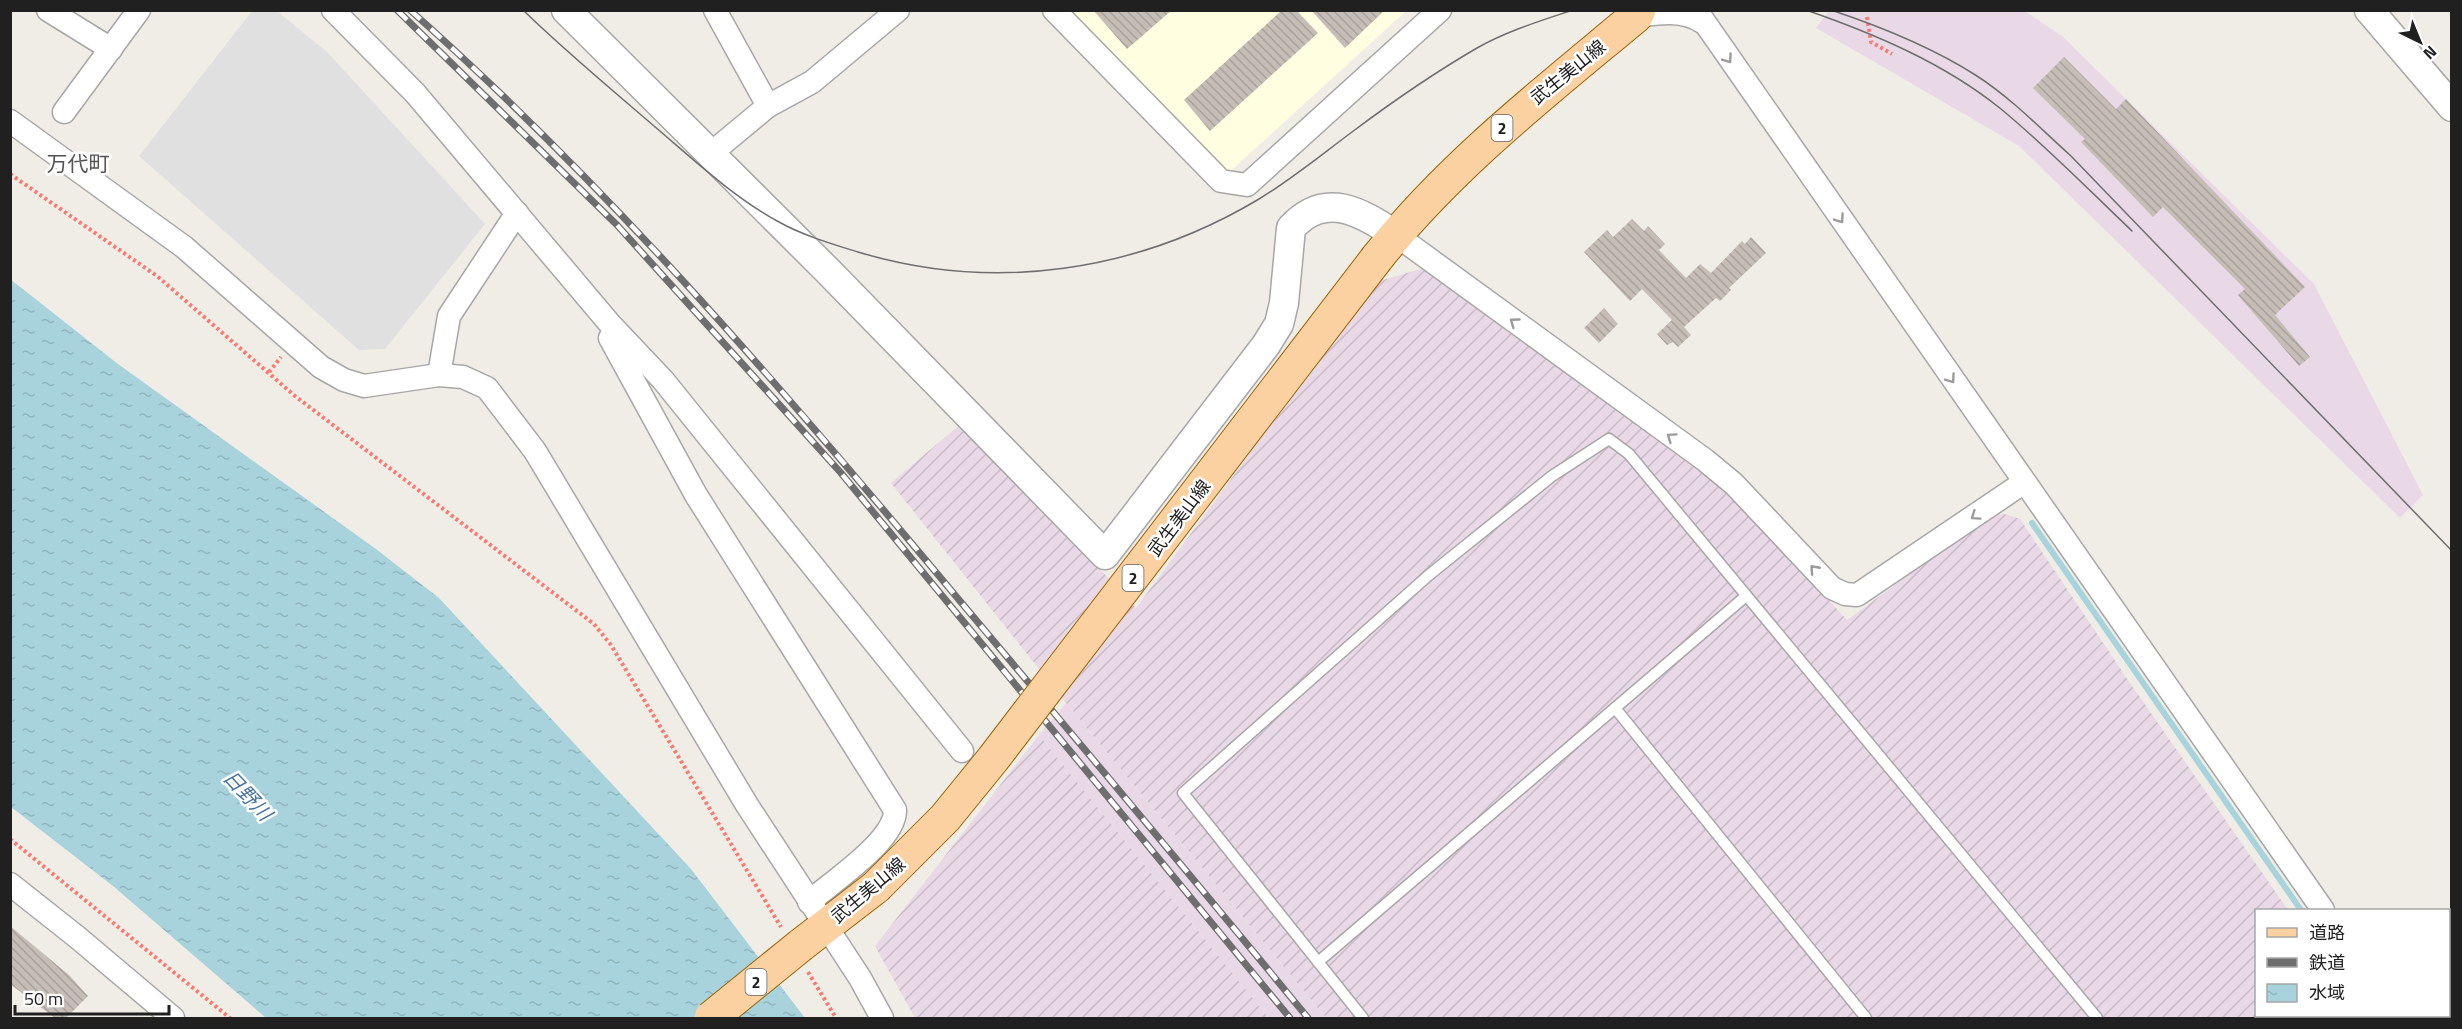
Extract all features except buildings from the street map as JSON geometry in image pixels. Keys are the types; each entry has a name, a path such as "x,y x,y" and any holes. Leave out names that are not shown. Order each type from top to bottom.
{"main road":[{"name":"武生美山線","path":"711,1018 804,933 876,887 945,818 993,759 1386,247 1431,195 1522,110 1638,13"}],"street":[{"path":"48,10 111,49"},
{"path":"64,111 139,10"},
{"path":"333,10 415,93 617,332 663,380 855,615 962,751"},
{"path":"566,10 828,271 1105,555 1266,345 1279,324 1284,303 1291,228 1313,210 1335,208 1355,210 1386,247 1712,466 1734,484 1832,588 1845,594 1857,595 2023,483"},
{"path":"715,10 768,106"},
{"path":"709,154 768,106 812,82 898,10"},
{"path":"1054,10 1221,182 1247,185 1440,10"},
{"path":"2369,10 2451,107"},
{"path":"1638,13 1663,12 1699,16 2322,909"},
{"path":"10,121 184,247 321,367 344,380 364,386 439,375 463,377 487,388 513,419 591,540 747,805 804,933 882,1018"},
{"path":"439,375 449,316 517,213"},
{"path":"617,332 610,338 678,464 895,810 895,820 885,836 804,933"},
{"path":"855,615 883,621"},
{"path":"10,884 173,1018"}],"lane":[{"path":"1364,1018 1182,793 1429,575 1552,476 1610,439 1629,454 2097,1018"},
{"path":"1318,962 1746,596"},
{"path":"1615,708 1866,1018"}],"path":[{"path":"1867,17 1871,42 1892,54"},
{"path":"10,174 170,286 295,396 594,624 611,645 804,933 836,1018"},
{"path":"10,839 230,1018"}],"shaded area":[{"path":"2023,10 2062,36 2314,284 2423,495 2400,518 2019,146 1816,28 1829,11"},
{"path":"252,11 277,11 328,53 485,224 385,349 359,350 139,156"},
{"path":"1060,11 1406,11 1225,176"},
{"path":"1424,268 1726,488 1847,620 1991,515 2005,514 2020,519 2126,677 2287,909 2255,909 2255,1017 2363,1018 1326,1018 1066,703 891,483 963,422 1136,608 1376,282"},
{"path":"1066,703 1326,1018 1269,1018 1039,735"},
{"path":"1039,735 1269,1018 915,1018 875,946"}],"water":[{"name":"日野川","path":"10,279 118,364 376,549 439,598 691,869 805,1018 266,1018 113,886 11,807"}],"waterway":[{"path":"2032,523 2300,909"}],"tram line":[{"path":"523,10 714,177 779,222 797,231 858,252 909,264 961,271 1012,272 1064,268 1114,259 1164,244 1212,224 1259,199 1398,99 1477,48 1512,31 1573,10"},
{"path":"1806,10 1908,51 1979,93 2035,138 2132,231"},
{"path":"1831,10 1888,31 1942,56 1977,76 2014,104 2071,156 2452,551"}],"railway":[{"path":"397,10 617,225 841,473 1290,1018"},
{"path":"410,10 485,78 557,149 627,221 764,371 1135,809 1308,1018"}],"district":[{"name":"万代町","path":"78,163"}]}
